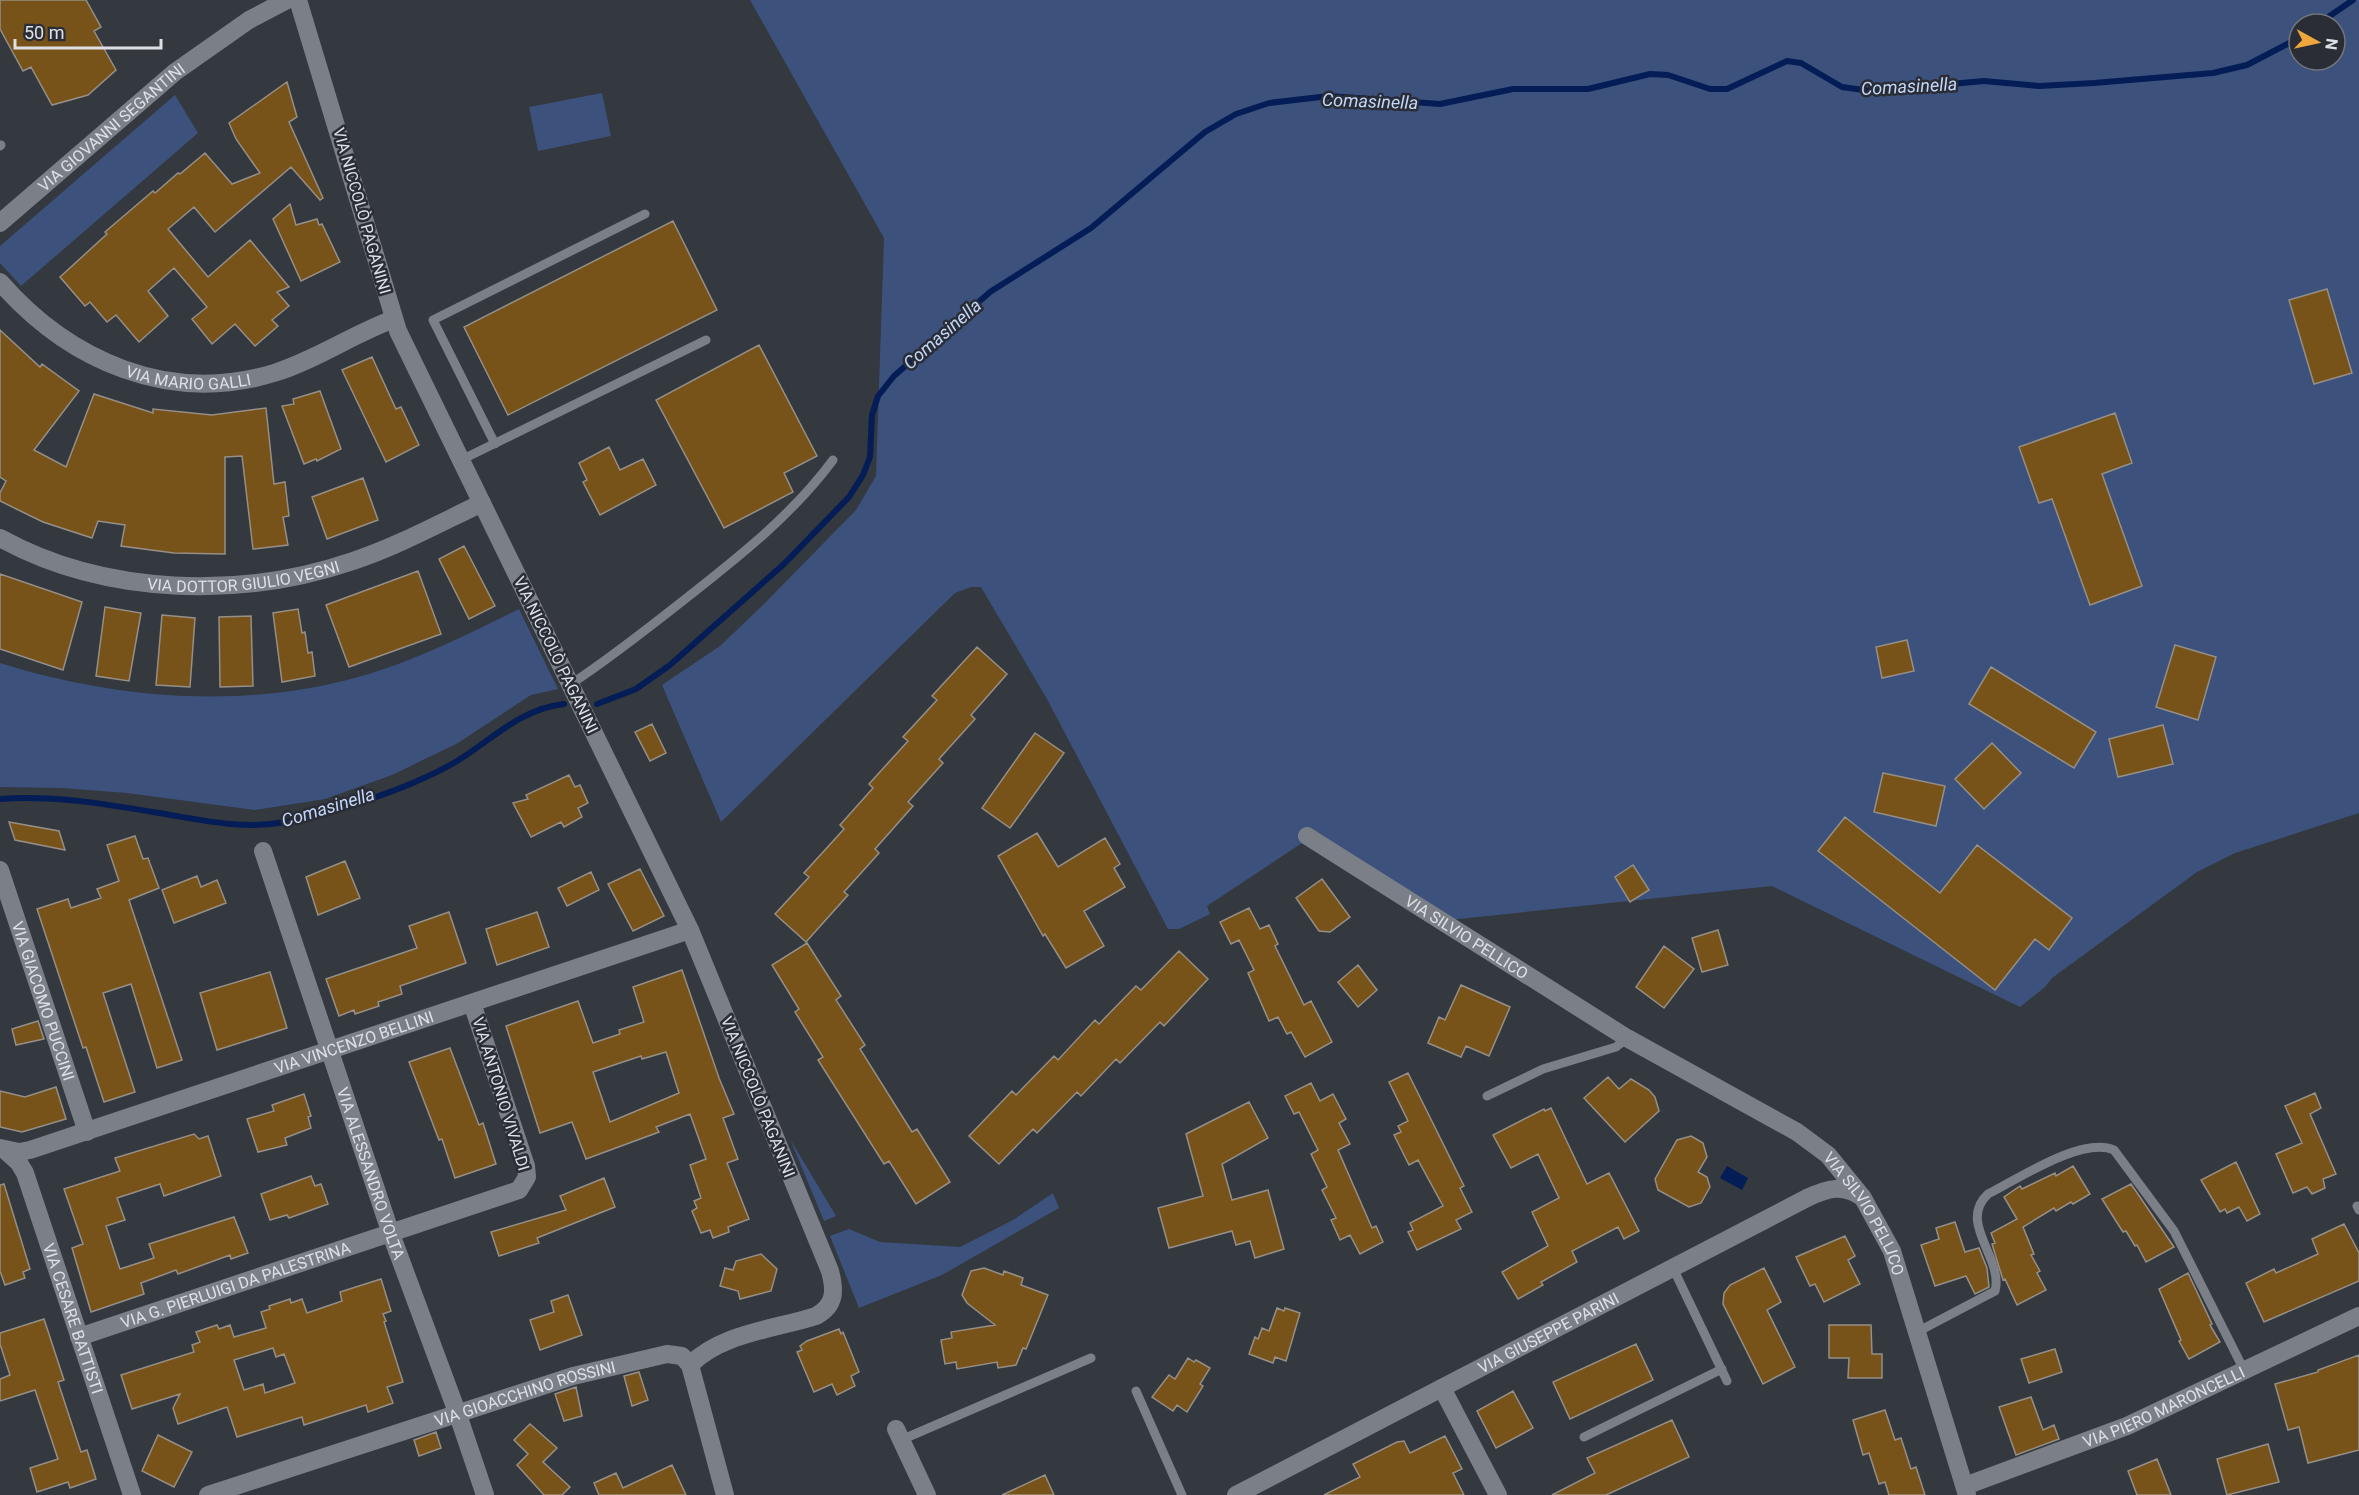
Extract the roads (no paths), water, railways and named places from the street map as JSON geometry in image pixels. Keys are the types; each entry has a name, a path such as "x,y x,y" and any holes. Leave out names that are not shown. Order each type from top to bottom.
{"street":[{"name":"VIA GIOVANNI SEGANTINI","path":"0,223 175,72 249,20 287,0"},
{"name":"VIA NICCOLÒ PAGANINI","path":"298,0 394,319 690,930 830,1271 834,1295 828,1308 816,1316 724,1343 706,1352 690,1365"},
{"name":"VIA MARIO GALLI","path":"0,282 39,321 81,351 131,372 179,382 221,383 275,373 394,319"},
{"name":"VIA DOTTOR GIULIO VEGNI","path":"0,538 41,556 104,575 179,585 253,584 308,574 354,561 482,503"},
{"name":"VIA SILVIO PELLICO","path":"1307,836 1627,1038 1797,1132 1828,1155 1863,1198 1880,1224 1892,1251 1966,1491"},
{"name":"VIA ALESSANDRO VOLTA","path":"263,851 391,1234 485,1495"},
{"name":"VIA GIACOMO PUCCINI","path":"0,870 87,1132"},
{"name":"VIA VINCENZO BELLINI","path":"8,1150 87,1132 690,930"},
{"name":"VIA ANTONIO VIVALDI","path":"391,1234 514,1193 526,1182 526,1166 472,1003"},
{"name":"VIA CESARE BATTISTI","path":"8,1150 25,1173 132,1495"},
{"name":"VIA GIUSEPPE PARINI","path":"1236,1495 1824,1190 1838,1187 1852,1190 1863,1198"},
{"name":"VIA G. PIERLUIGI DA PALESTRINA","path":"79,1337 391,1234"},
{"name":"VIA PIERO MARONCELLI","path":"1966,1491 2107,1434 2359,1316"},
{"name":"VIA GIOACCHINO ROSSINI","path":"208,1495 573,1376 667,1354 682,1356 690,1365"},
{"path":"690,1365 725,1495"},
{"path":"1442,1388 1498,1495"},
{"path":"899,1435 927,1495"}],"lane":[{"path":"495,444 433,320 645,214"},
{"path":"461,460 706,339"},
{"path":"571,684 632,641 760,539 792,510 833,460"},
{"path":"1487,1096 1543,1069 1616,1047 1627,1038"},
{"path":"1917,1332 1995,1291 1996,1278 1977,1220 1980,1200 2074,1151 2105,1146 2114,1150 2163,1212 2244,1370"},
{"path":"1673,1268 1727,1381"},
{"path":"899,1435 1091,1358"},
{"path":"1584,1437 1722,1369"},
{"path":"1136,1391 1182,1495"}],"waterway":[{"name":"Comasinella","path":"2336,12 2353,0"},
{"name":"Comasinella","path":"597,704 636,689 670,665 784,564 849,497 863,475 870,457 872,415 878,396 894,376 990,292 1091,228 1205,132 1236,114 1269,103 1329,96 1440,104 1513,89 1588,89 1650,74 1668,75 1710,89 1727,89 1787,61 1801,63 1842,87 1871,91 1984,81 2039,86 2094,83 2213,73 2247,65 2287,44"},
{"name":"Comasinella","path":"0,799 40,798 80,801 238,825 285,822 350,806 419,780 457,761 520,718 548,707 564,704"}]}
